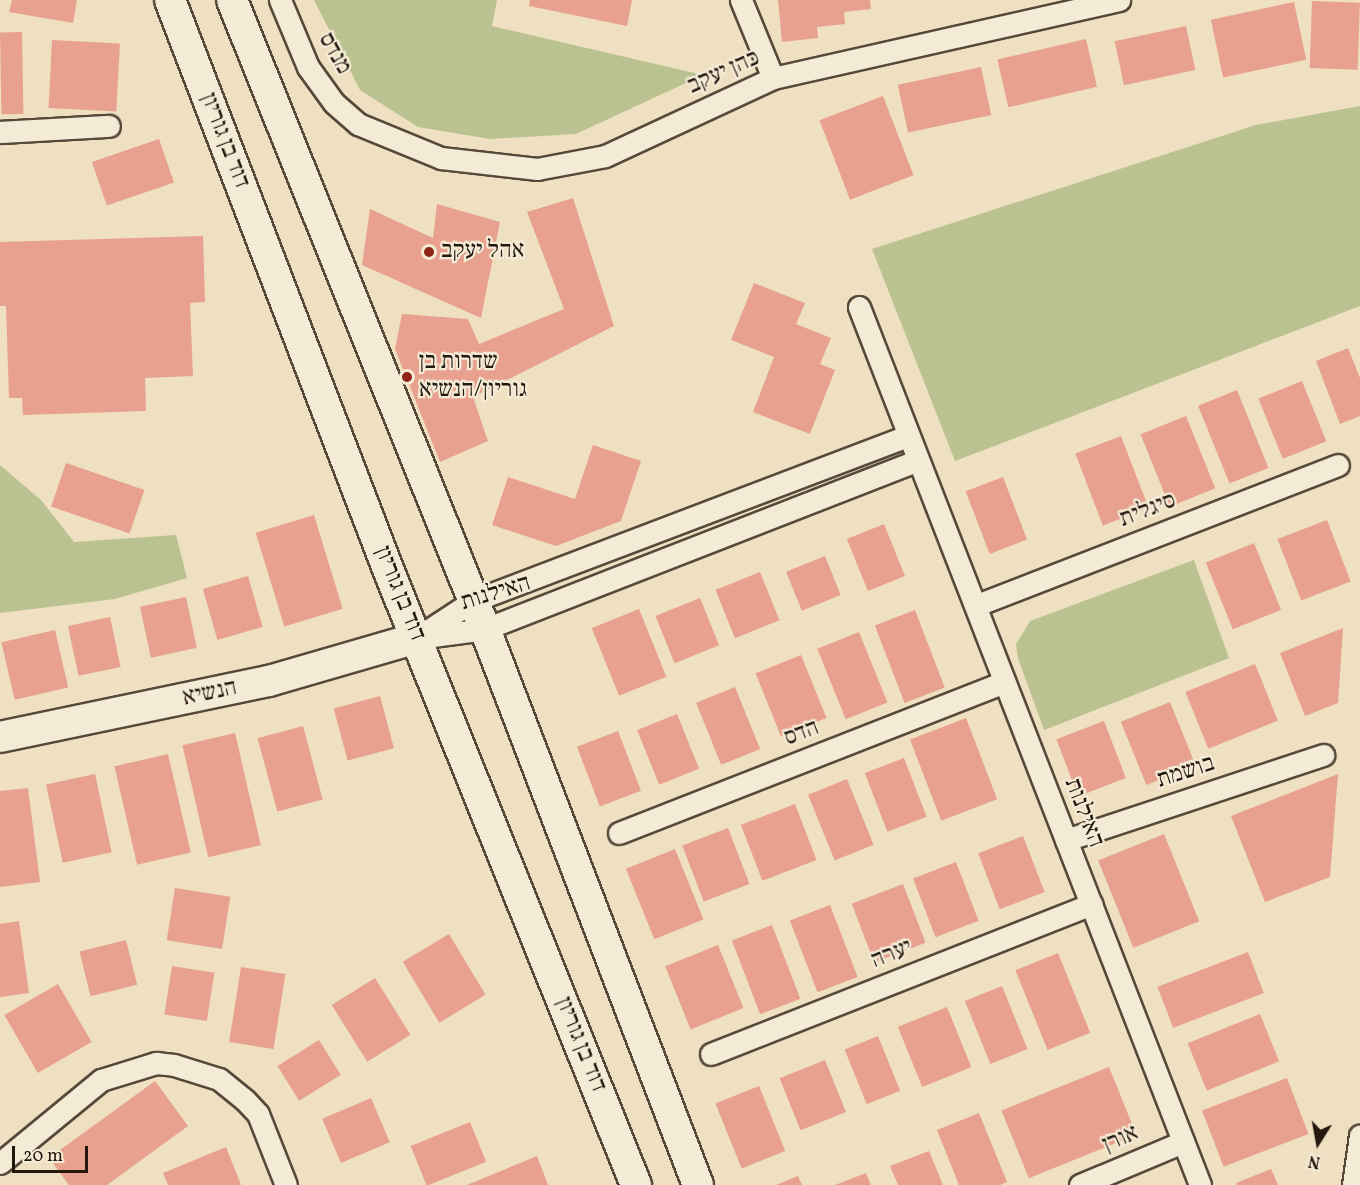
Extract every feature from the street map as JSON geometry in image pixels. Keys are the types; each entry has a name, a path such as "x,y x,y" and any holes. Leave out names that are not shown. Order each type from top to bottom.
{"main road":[{"name":"דוד בן גוריון","path":"170,0 417,638 636,1185"},
{"path":"232,0 485,630 698,1185"},
{"name":"הנשיא","path":"0,736 269,681 417,638"}],"street":[{"name":"מנדס","path":"280,0 308,68 334,103 358,124"},
{"path":"741,0 773,78"},
{"name":"כהן יעקב","path":"358,124 441,158 537,169 605,156 773,78 1119,0"},
{"path":"0,132 109,126"},
{"name":"האילנות","path":"859,307 1200,1185"},
{"name":"האילנות","path":"417,638 473,601 908,436"},
{"name":"האילנות","path":"417,638 485,630 917,461"},
{"name":"סיגלית","path":"976,605 1338,465"},
{"name":"הדס","path":"619,833 1005,682"},
{"name":"בושמת","path":"1066,840 1323,755"},
{"name":"יערה","path":"711,1054 1091,904"},
{"path":"0,1163 101,1080 156,1063 174,1065 219,1079 245,1100 258,1114 286,1185"},
{"path":"1353,1185 1360,1135"},
{"name":"אורן","path":"1080,1185 1183,1142"}],"green space":[{"path":"314,0 497,0 492,26 703,75 576,134 490,139 418,127 360,90"},
{"path":"1360,106 1360,306 955,461 872,249 1256,125"},
{"path":"0,465 41,500 74,542 176,535 187,578 115,599 0,613"},
{"path":"1194,560 1229,658 1044,730 1018,658 1016,644 1030,621"}],"building":[{"path":"12,0 77,0 73,23 9,12"},
{"path":"530,0 632,0 627,26 529,6"},
{"path":"778,0 870,0 871,9 844,12 845,24 817,27 818,38 782,42"},
{"path":"1312,1 1360,3 1358,70 1310,68"},
{"path":"1294,2 1306,60 1223,77 1211,20"},
{"path":"1186,26 1195,70 1124,85 1115,41"},
{"path":"0,32 22,32 23,114 1,114"},
{"path":"1086,39 1097,87 1008,107 997,59"},
{"path":"52,40 120,44 116,111 48,108"},
{"path":"981,67 991,115 908,133 898,85"},
{"path":"883,96 913,175 850,200 820,120"},
{"path":"159,139 174,182 107,206 92,162"},
{"path":"573,198 614,326 473,397 488,441 440,462 395,349 402,314 468,319 479,344 564,309 527,212"},
{"name":"אהל יעקב","path":"437,204 500,222 481,318 362,265 370,209 433,238"},
{"path":"203,236 205,302 190,303 193,376 145,378 146,411 23,415 22,398 9,398 6,306 0,306 0,242"},
{"path":"754,283 805,303 796,324 831,338 820,364 835,370 810,434 753,412 774,357 731,340"},
{"path":"1348,348 1360,378 1360,416 1340,424 1316,361"},
{"path":"1302,381 1326,441 1283,459 1258,399"},
{"path":"1237,390 1268,468 1230,484 1198,406"},
{"path":"1186,416 1215,488 1170,507 1141,434"},
{"path":"1121,436 1149,508 1103,525 1075,454"},
{"path":"593,445 641,461 621,521 556,546 492,525 508,477 575,499"},
{"path":"66,463 144,490 130,534 51,506"},
{"path":"1003,477 1027,540 990,554 966,491"},
{"path":"314,515 343,609 284,627 256,533"},
{"path":"1327,520 1351,582 1301,601 1278,539"},
{"path":"884,524 905,576 868,591 847,539"},
{"path":"1254,543 1281,610 1233,629 1206,562"},
{"path":"825,556 841,595 802,611 786,572"},
{"path":"760,572 779,620 735,638 715,590"},
{"path":"248,576 263,627 217,640 203,589"},
{"path":"186,597 197,648 151,658 140,607"},
{"path":"700,598 719,645 675,663 655,616"},
{"path":"639,609 666,677 619,696 592,628"},
{"path":"915,610 945,687 905,703 875,625"},
{"path":"110,617 121,667 79,676 68,626"},
{"path":"1343,628 1338,703 1305,716 1280,653"},
{"path":"55,630 68,687 15,700 1,642"},
{"path":"859,632 887,702 846,719 817,649"},
{"path":"801,655 826,718 781,736 756,673"},
{"path":"1255,664 1278,721 1208,749 1185,692"},
{"path":"735,687 760,749 721,765 696,703"},
{"path":"380,696 394,748 348,761 334,708"},
{"path":"1170,702 1195,765 1146,785 1121,722"},
{"path":"677,714 699,769 659,785 637,730"},
{"path":"966,718 997,799 941,821 910,740"},
{"path":"1104,721 1126,778 1078,796 1056,739"},
{"path":"303,726 323,799 277,812 258,738"},
{"path":"618,731 641,791 600,807 577,747"},
{"path":"235,733 261,845 208,857 182,745"},
{"path":"168,754 191,852 137,865 114,766"},
{"path":"904,758 927,817 887,832 865,773"},
{"path":"95,774 112,852 63,863 46,784"},
{"path":"1338,774 1330,877 1265,902 1231,816"},
{"path":"847,779 874,845 835,861 808,795"},
{"path":"28,788 40,882 0,887 0,791"},
{"path":"795,804 817,860 762,881 741,825"},
{"path":"728,828 750,884 704,902 682,846"},
{"path":"1164,834 1199,921 1133,948 1098,861"},
{"path":"1023,836 1045,892 1000,909 978,853"},
{"path":"675,849 703,919 654,939 626,869"},
{"path":"956,862 979,921 936,937 913,878"},
{"path":"903,884 926,943 874,963 852,904"},
{"path":"175,888 230,897 222,949 167,940"},
{"path":"830,905 858,977 817,992 790,920"},
{"path":"19,921 29,993 0,997 0,924"},
{"path":"772,925 800,999 760,1014 732,940"},
{"path":"449,934 486,995 439,1023 403,962"},
{"path":"126,940 137,985 91,996 79,952"},
{"path":"718,945 743,1008 691,1029 665,966"},
{"path":"1248,952 1264,993 1173,1028 1157,987"},
{"path":"1058,953 1090,1033 1048,1050 1015,970"},
{"path":"172,966 214,973 207,1021 164,1014"},
{"path":"241,967 285,974 274,1049 229,1042"},
{"path":"375,978 411,1035 367,1062 332,1005"},
{"path":"58,984 92,1042 38,1073 4,1015"},
{"path":"1002,986 1027,1049 990,1064 965,1001"},
{"path":"947,1007 971,1067 922,1087 898,1027"},
{"path":"1260,1014 1279,1061 1207,1091 1188,1043"},
{"path":"878,1036 900,1091 867,1104 845,1049"},
{"path":"319,1040 341,1075 299,1101 277,1066"},
{"path":"825,1060 846,1112 801,1130 780,1078"},
{"path":"1109,1067 1136,1135 1029,1178 1001,1110"},
{"path":"1287,1078 1309,1134 1224,1167 1202,1111"},
{"path":"155,1081 188,1126 107,1185 69,1185 49,1158"},
{"path":"759,1086 785,1151 742,1169 715,1104"},
{"path":"371,1098 390,1142 341,1163 322,1119"},
{"path":"979,1113 1007,1182 1000,1185 959,1185 937,1130"},
{"path":"470,1122 486,1162 426,1185 411,1146"},
{"path":"226,1147 241,1185 168,1185 163,1173"},
{"path":"929,1151 943,1185 898,1185 890,1166"},
{"path":"537,1156 548,1185 467,1185"},
{"path":"1271,1169 1278,1185 1237,1185 1236,1183"},
{"path":"866,1173 871,1185 835,1185"},
{"path":"798,1176 802,1185 776,1185"}],"place":[{"name":"אהל יעקב","path":"429,252"},
{"name":"שדרות בן גוריון/הנשיא","path":"407,377"}]}
